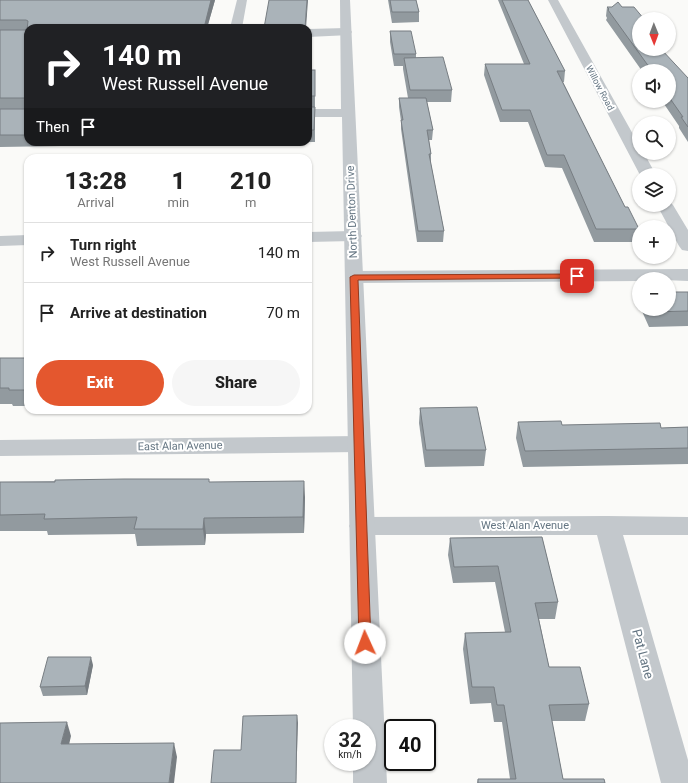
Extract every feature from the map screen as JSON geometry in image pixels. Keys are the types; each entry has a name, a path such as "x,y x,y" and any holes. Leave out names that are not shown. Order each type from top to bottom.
{"street":[{"path":"237,24 242,0"},
{"name":"North Denton Drive","path":"345,0 370,783"},
{"name":"Willow Road","path":"553,0 644,168"},
{"path":"312,33 346,32"},
{"path":"312,114 349,113"},
{"path":"669,212 688,246"},
{"path":"312,237 353,236"},
{"path":"0,241 24,240"},
{"path":"354,277 688,275"},
{"name":"East Alan Avenue","path":"0,448 359,444"},
{"name":"Pat Lane","path":"608,525 678,783"},
{"name":"West Alan Avenue","path":"362,526 688,526"}],"building":[{"path":"0,0 211,0 205,24 28,24 28,21 26,20 0,20"},
{"path":"269,0 307,0 305,24 265,24"},
{"path":"390,0 416,0 419,12 392,12"},
{"path":"502,0 528,0 565,71 557,71 625,207 628,207 634,220 632,220 632,229 596,229 564,155 547,155 530,110 502,110 485,64 530,64"},
{"path":"618,2 622,7 634,7 638,12 632,12 632,43 607,7 612,7"},
{"path":"0,30 24,30 24,98 0,98"},
{"path":"390,31 411,31 416,54 394,54"},
{"path":"641,56 668,56 675,64 647,64"},
{"path":"443,57 452,90 410,90 404,58"},
{"path":"676,65 688,78 688,127 681,117 683,117 676,107"},
{"path":"312,70 315,70 315,96 312,96"},
{"path":"399,98 426,98 433,130 427,130 431,154 429,154 444,231 418,231"},
{"path":"312,107 315,107 314,130 312,130"},
{"path":"0,109 24,109 24,135 0,135"},
{"path":"676,292 688,292 688,311 676,311"},
{"path":"0,358 24,358 24,390 9,390 9,388 0,388"},
{"path":"477,407 486,450 426,450 420,408"},
{"path":"561,421 562,425 660,423 661,428 688,427 688,448 525,451 518,422"},
{"path":"209,479 209,482 304,481 303,517 204,518 203,529 134,529 137,517 44,519 45,514 0,515 0,482 55,482 55,480"},
{"path":"542,537 558,602 535,603 549,667 580,667 589,704 549,705 563,779 604,779 605,783 478,783 478,779 516,779 504,705 497,705 494,687 472,687 465,633 511,632 498,566 454,567 450,538"},
{"path":"48,657 91,657 85,686 40,687"},
{"path":"297,715 296,783 211,783 214,750 241,750 243,716"},
{"path":"67,722 61,744 174,743 169,783 0,783 0,723"}],"route":[{"path":"365,643 354,277 577,276"}]}
